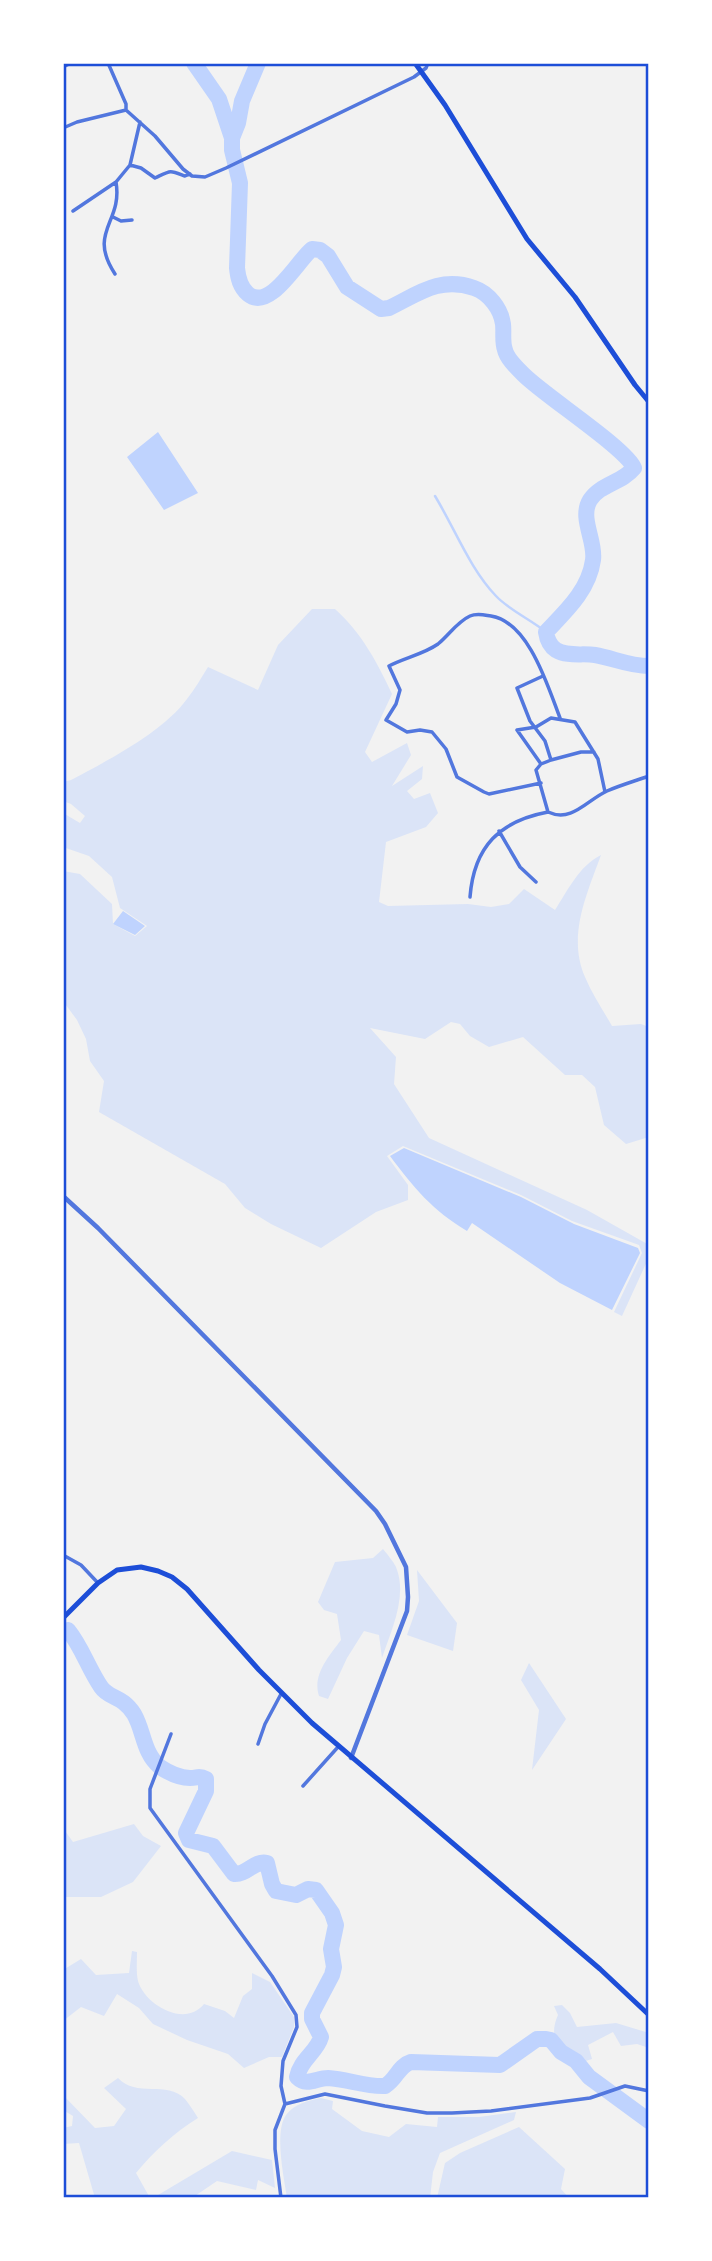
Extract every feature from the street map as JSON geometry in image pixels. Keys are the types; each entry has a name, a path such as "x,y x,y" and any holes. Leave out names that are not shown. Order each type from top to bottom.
{"main road":[{"path":"415,63 445,104 527,239 575,297 649,402"},
{"path":"63,1618 98,1583 117,1570 150,1568 172,1577 187,1589 281,1694 338,1747 600,1969 649,2015"}],"street":[{"path":"63,67 71,63"},
{"path":"108,63 126,104 126,110 197,178 241,161 422,72 428,63"},
{"path":"63,128 126,110"},
{"path":"73,212 116,182 130,165 140,122"},
{"path":"130,165 141,168 155,178 170,171 185,176 190,174"},
{"path":"115,274 103,243 118,195 116,182"},
{"path":"113,217 121,221 132,220"},
{"path":"541,783 489,794 457,777 446,749 432,732 407,732 386,720 396,704 400,690 389,666 435,646 459,623 471,616 479,614 506,620 528,644 560,718"},
{"path":"543,676 517,688 530,721 545,741 551,760"},
{"path":"541,764 517,730 536,727 551,718 575,722 594,752 602,771 605,792"},
{"path":"548,811 536,770 541,764 551,760 581,752 594,752"},
{"path":"470,897 472,876 480,857 502,827 526,816 548,811 552,814 574,813 605,792 649,776"},
{"path":"499,831 520,867 536,882"},
{"path":"63,1196 98,1228 386,1524 406,1567 409,1582 407,1611 351,1758"},
{"path":"63,1555 81,1565 98,1583"},
{"path":"258,1744 281,1694"},
{"path":"171,1734 150,1789 150,1808 272,1976 296,2015 297,2026 283,2061 282,2096 285,2104 275,2130 281,2198"},
{"path":"303,1786 338,1747"},
{"path":"285,2104 325,2094 427,2113 452,2113 491,2111 603,2095 625,2086 649,2091"}],"shaded area":[{"path":"312,609 335,609 353,627 368,648 392,694 365,752 372,762 407,743 411,755 392,786 423,766 422,779 407,791 414,799 430,793 438,813 426,827 386,842 379,902 388,906 468,904 491,907 509,904 524,889 555,910 580,872 601,855 581,915 578,931 580,962 591,990 612,1026 641,1024 649,1027 649,1137 626,1144 604,1125 595,1087 582,1075 565,1075 523,1037 489,1047 470,1036 460,1024 451,1022 425,1039 370,1028 396,1057 394,1084 429,1138 587,1210 649,1245 649,1257 622,1316 614,1312 642,1253 639,1245 572,1221 521,1195 403,1146 387,1156 408,1185 408,1200 376,1212 321,1248 271,1224 245,1208 225,1184 99,1112 104,1081 90,1061 86,1039 77,1020 63,1001 63,871 80,874 112,904 113,924 135,936 147,926 120,908 112,877 89,856 63,847 63,813 80,823 85,816 63,801 63,782 117,755 164,723 187,699 208,667 258,690 278,645"},
{"path":"383,1549 396,1567 400,1590 394,1625 382,1658 379,1635 364,1631 347,1658 328,1699 319,1696 317,1688 320,1673 341,1640 337,1614 324,1610 318,1602 335,1562 373,1558"},
{"path":"417,1570 457,1623 453,1651 407,1635 419,1601"},
{"path":"529,1663 566,1719 532,1770 539,1710 521,1680"},
{"path":"134,1824 143,1836 161,1846 133,1882 101,1897 64,1897 63,1828 73,1842"},
{"path":"132,1951 137,1952 137,1978 142,1990 157,2005 177,2014 196,2011 204,2004 225,2011 234,2018 243,1996 252,1989 252,1973 270,1982 294,2017 294,2027 282,2057 269,2057 244,2068 228,2054 187,2040 153,2024 139,2008 117,1994 104,2016 81,2007 63,2021 63,1970 81,1959 96,1975 129,1973"},
{"path":"562,2005 570,2013 577,2027 616,2023 649,2033 649,2048 637,2044 621,2046 613,2032 588,2045 592,2059 573,2065 558,2048 554,2036 558,2015 554,2006"},
{"path":"118,2078 134,2087 178,2093 198,2118 165,2143 136,2173 150,2198 95,2198 79,2143 63,2144 63,2128 72,2126 73,2116 63,2110 63,2095 95,2128 114,2126 126,2109 104,2088"},
{"path":"321,2098 333,2101 332,2109 362,2131 389,2137 406,2124 437,2127 438,2117 479,2117 516,2112 514,2120 440,2153 433,2172 430,2198 287,2198 281,2155 282,2123 293,2108"},
{"path":"519,2127 565,2169 561,2189 569,2198 437,2198 445,2163 460,2153"},
{"path":"232,2151 272,2160 275,2188 258,2180 256,2190 217,2181 192,2198 153,2198"}],"water":[{"path":"158,432 198,493 164,510 127,457"},
{"path":"123,911 145,926 135,935 113,924"},
{"path":"404,1148 521,1197 574,1224 638,1248 640,1253 612,1310 560,1283 472,1223 467,1231 444,1215 416,1188 390,1156"}],"waterway":[{"path":"194,63 219,99 232,138"},
{"path":"258,63 242,101 232,138 232,150 240,183 237,268 243,288 256,298 274,291 312,249 320,250 328,256 347,287 381,309 440,285 474,288 489,298 502,318 504,347 513,364 534,384 617,448 634,468 599,490 590,500 586,514 593,553 591,571 576,599 546,632 548,640 561,652 595,655 649,666"},
{"path":"435,496 487,585 507,606 546,632"},
{"path":"68,1630 101,1687 125,1703 134,1714 154,1761 178,1776 206,1779 206,1791 186,1833 189,1840 213,1846 234,1874 267,1863 276,1891 296,1895 308,1889 316,1890 332,1913 336,1925 331,1949 334,1967 312,2013 312,2019 321,2037 301,2066 297,2077 304,2081 328,2078 385,2086 403,2066 411,2062 500,2065 537,2039 546,2039 551,2040 561,2052 576,2061 589,2077 649,2121"}]}
